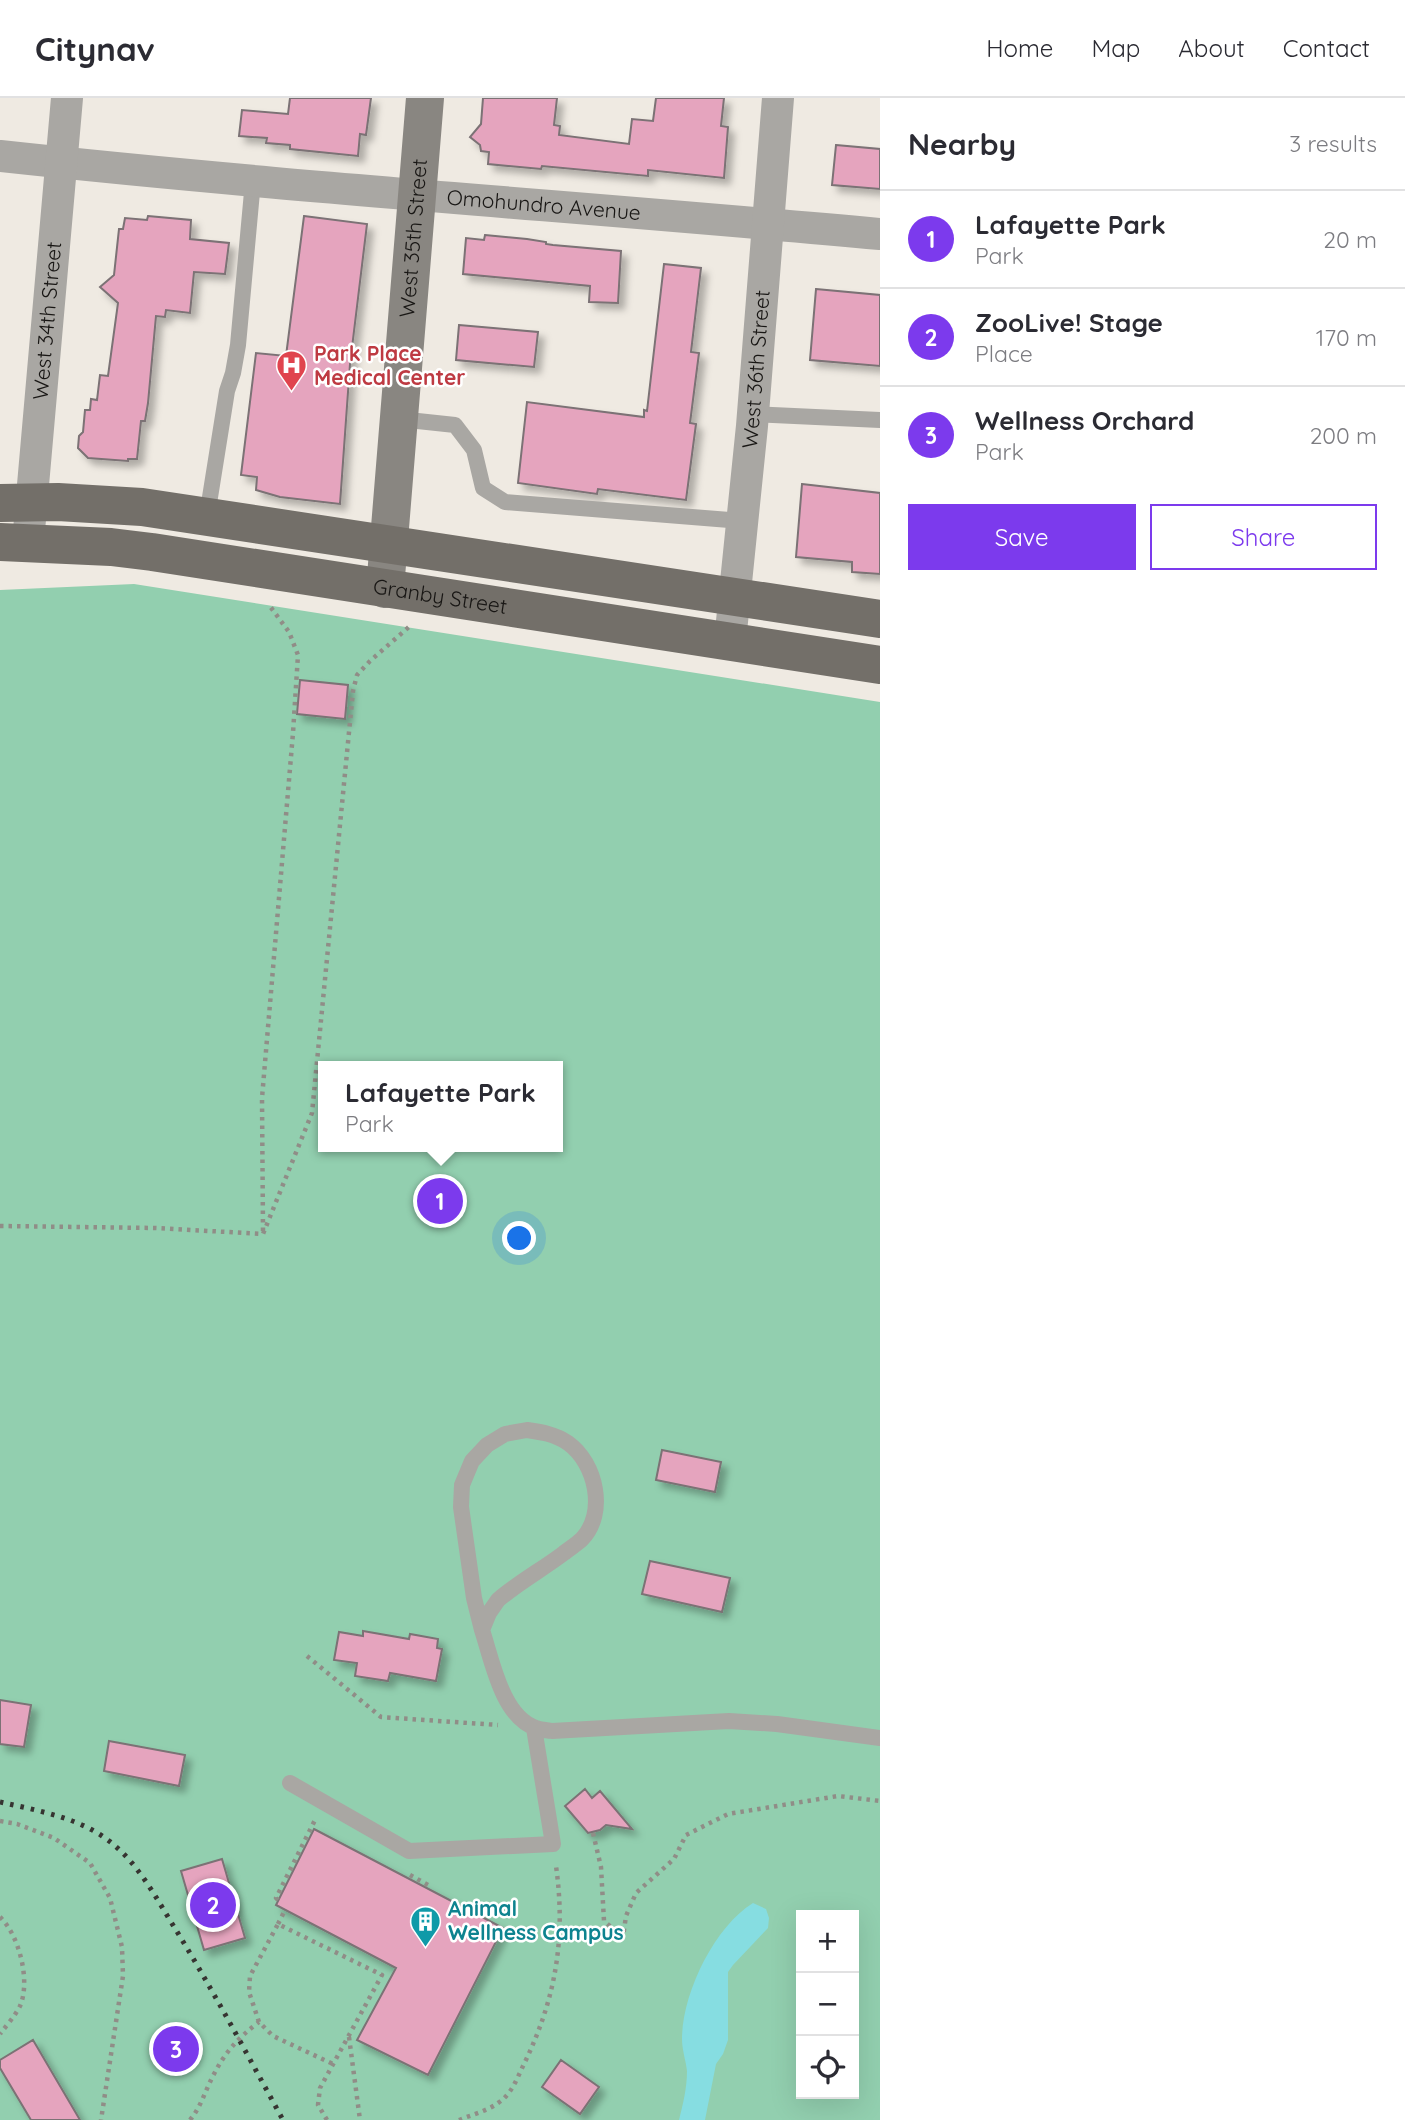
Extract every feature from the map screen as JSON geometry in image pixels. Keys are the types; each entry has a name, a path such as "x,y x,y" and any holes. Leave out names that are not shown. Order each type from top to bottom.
{"main road":[{"name":"Granby Street","path":"16,503 58,502 142,507 880,620"},
{"name":"Granby Street","path":"14,542 125,549 880,665"}],"street":[{"name":"West 34th Street","path":"14,542 16,503 61,163 67,98"},
{"name":"West 35th Street","path":"384,589 425,98"},
{"name":"West 36th Street","path":"730,641 753,414 778,98"},
{"name":"Omohundro Avenue","path":"0,156 253,181 880,233"}],"lane":[{"path":"207,516 227,391 238,345 253,181"},
{"path":"753,414 880,420"},
{"path":"398,419 455,425 474,450 483,488 505,502 742,521"},
{"path":"482,1630 488,1613 498,1600 583,1539 593,1520 596,1498 591,1473 583,1458 568,1443 549,1433 527,1430 505,1434 486,1445 472,1461 462,1485 461,1507 474,1598 482,1630 502,1693 518,1717 534,1728 552,1731 729,1721 777,1724 880,1738"},
{"path":"290,1783 410,1851 553,1844 534,1728"}],"path":[{"path":"254,568 251,580 289,632 298,655 261,1098 263,1234"},
{"path":"263,1234 312,1113 353,691 358,675 413,623"},
{"path":"0,1226 156,1228 263,1234"},
{"path":"307,1656 381,1717 534,1728"},
{"path":"593,1833 601,1867 604,1921 623,1937 626,1916 636,1893 674,1859 686,1835 728,1814 838,1796 880,1801"},
{"path":"278,1900 276,1898 315,1819 327,1824"},
{"path":"0,1821 17,1824 63,1844 90,1863 110,1898 122,1947 123,1976 101,2120"},
{"path":"459,2120 498,2104 511,2091 540,2032 554,1986 561,1939 559,1886 553,1844"},
{"path":"405,1872 428,1885"},
{"path":"285,1910 250,1976 249,1992 259,2022 273,2036 333,2064"},
{"path":"0,1917 10,1926 25,1975 20,2006 0,2034"},
{"path":"278,1924 382,1975 320,2088 318,2105 327,2120"},
{"path":"190,2120 222,2059 238,2038 259,2022"},
{"path":"349,2036 360,2120"}],"green space":[{"path":"134,584 880,702 880,2120 0,2120 0,590"}],"water":[{"path":"753,1903 766,1909 768,1928 728,1972 728,2040 716,2064 705,2120 679,2120 687,2077 682,2043 683,2021 694,1983 713,1945 725,1928"}],"building":[{"path":"290,98 371,98 366,135 360,134 358,156 290,149 290,145 266,143 267,138 239,136 242,110 288,114"},
{"path":"483,98 557,98 554,125 560,126 559,135 629,144 632,119 653,121 656,98 724,98 721,126 728,127 724,178 648,170 648,176 488,164 489,152 481,151 480,145 470,137 481,124"},
{"path":"836,145 880,149 880,189 832,185"},
{"path":"148,216 191,220 190,239 229,243 225,274 194,272 190,313 166,310 165,317 156,316 148,403 145,421 141,421 137,459 128,461 88,458 78,448 79,436 83,432 85,410 90,410 91,399 97,400 100,375 108,376 118,303 100,287 114,275 119,229 123,229 125,218 147,220"},
{"path":"304,216 367,224 350,364 340,504 280,497 256,490 257,477 241,475 256,353 286,356"},
{"path":"485,235 621,251 618,303 589,302 590,286 463,274 466,238 484,240"},
{"path":"664,264 701,268 691,352 699,353 690,423 696,424 686,500 598,489 597,494 518,483 527,402 644,417 644,410 647,411"},
{"path":"816,289 880,295 880,366 810,360"},
{"path":"459,325 538,332 534,367 456,360"},
{"path":"802,484 880,493 880,574 852,572 852,562 796,557"},
{"path":"300,680 348,685 345,719 297,714"},
{"path":"662,1450 721,1462 715,1492 656,1480"},
{"path":"650,1561 730,1578 722,1612 642,1594"},
{"path":"363,1631 409,1639 410,1634 438,1639 437,1648 442,1649 436,1681 390,1673 388,1681 355,1676 357,1663 334,1660 339,1632 363,1636"},
{"path":"0,1700 31,1705 24,1747 0,1744"},
{"path":"109,1741 185,1755 179,1786 104,1771"},
{"path":"585,1789 592,1798 600,1791 632,1829 606,1825 600,1830 588,1833 565,1806"},
{"name":"Animal Wellness Campus","path":"314,1829 503,1928 428,2075 357,2040 396,1968 276,1905"},
{"path":"222,1859 245,1938 204,1950 181,1871"},
{"path":"33,2040 80,2120 31,2120 0,2068 0,2060"},
{"path":"561,2060 599,2087 580,2114 542,2087"}],"railway":[{"path":"0,1802 55,1815 81,1825 105,1838 127,1857 190,1953 283,2120"}],"place":[{"name":"Park Place Medical Center","path":"291,393"},
{"name":"Lafayette Park","path":"440,1201"},
{"name":"ZooLive! Stage","path":"213,1905"},
{"name":"Animal Wellness Campus","path":"425,1948"},
{"name":"Wellness Orchard","path":"176,2049"}]}
